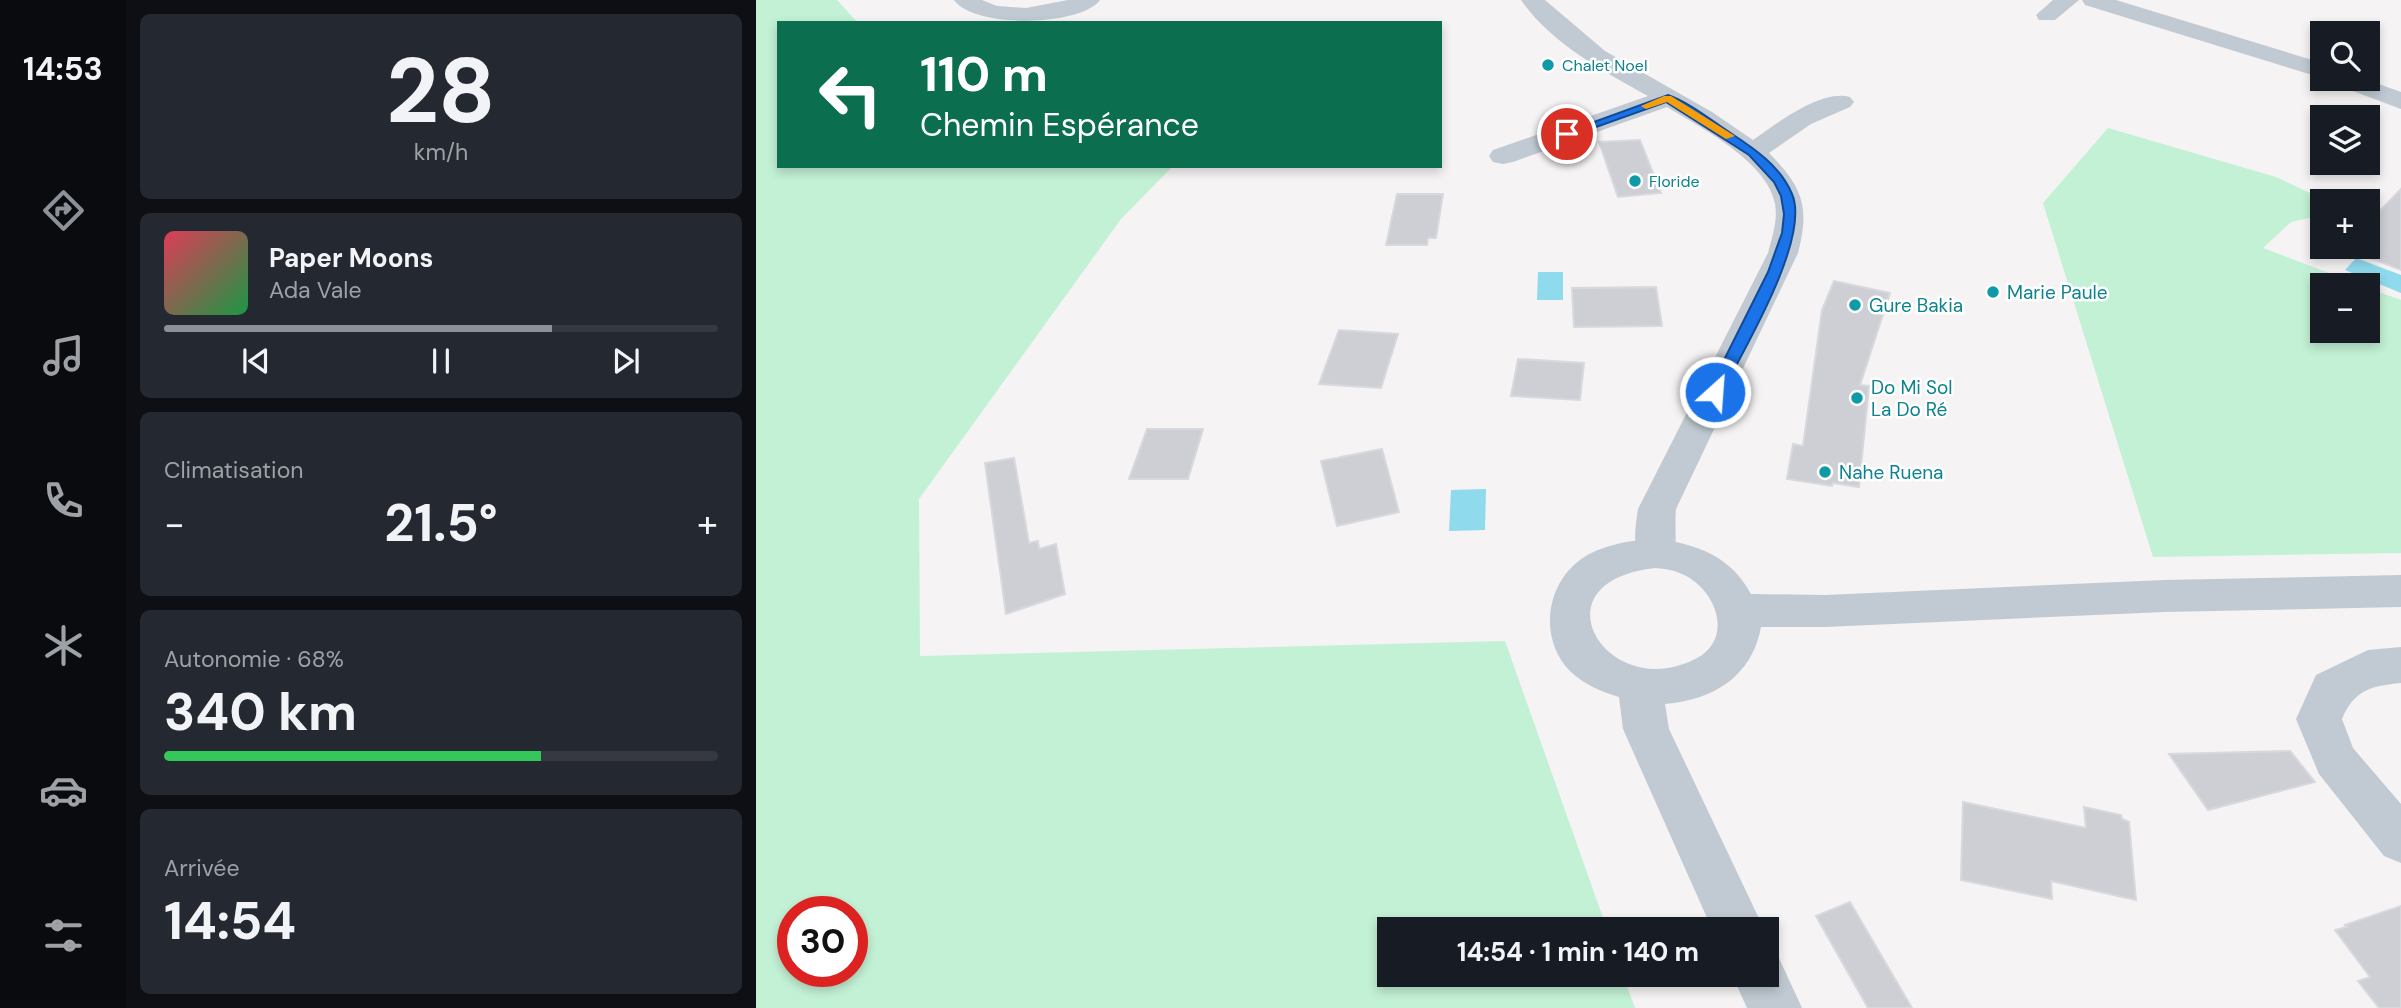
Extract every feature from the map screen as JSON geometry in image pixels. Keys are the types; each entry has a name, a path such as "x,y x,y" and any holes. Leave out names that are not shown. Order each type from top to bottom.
{"street":[{"path":"965,0 986,11 1058,16 1090,0"},
{"path":"1532,0 1557,25 1590,51 1753,152 1780,181 1787,196 1789,233 1775,272 1657,509 1654,533 1656,553"},
{"path":"2047,15 2068,0"},
{"path":"2094,0 2310,67"},
{"path":"2375,91 2401,101"},
{"path":"1503,156 1668,98"},
{"path":"1753,152 1802,118 1840,102"},
{"path":"1643,708 1675,687 1705,677 1713,671 1728,659 1740,635 1739,610 1723,582 1693,561 1656,553 1625,556 1598,568 1579,586 1569,610 1572,635 1586,658 1610,676 1643,708 1733,917"},
{"path":"1739,610 1825,611 2177,596 2401,591"},
{"path":"2401,665 2368,668 2332,688 2319,719 2335,760 2401,840"},
{"path":"1765,987 1775,1008"}],"green space":[{"path":"756,0 837,0 856,21 777,21 777,168 1171,168 1121,219 919,499 920,656 1505,641 1603,917 1377,917 1377,987 1627,987 1635,1008 756,1008"},
{"path":"2108,128 2276,177 2310,193 2310,218 2291,222 2263,248 2329,273 2310,273 2310,343 2380,343 2380,292 2401,300 2401,553 2153,557 2043,203"}],"water":[{"path":"2355,259 2359,259 2401,275 2401,293 2380,284 2380,273 2352,273 2345,270"},
{"path":"1538,272 1563,272 1563,300 1537,300"},
{"path":"1486,489 1485,530 1449,531 1451,490"}],"building":[{"path":"1640,140 1661,193 1618,197 1599,142"},
{"path":"2401,189 2401,270 2373,259 2380,259 2380,211"},
{"path":"1397,194 1443,194 1436,238 1428,238 1427,245 1386,245"},
{"path":"1834,281 1890,293 1860,385 1869,386 1859,487 1787,479 1793,444 1803,446 1822,310"},
{"path":"1656,287 1662,326 1574,327 1572,288"},
{"path":"1339,330 1398,334 1381,388 1319,384"},
{"path":"1518,359 1584,363 1580,400 1511,396"},
{"path":"1147,429 1203,429 1188,479 1129,479"},
{"path":"1382,449 1399,512 1337,526 1321,461"},
{"path":"1014,458 1029,543 1038,541 1039,549 1056,544 1065,594 1006,614 985,463"},
{"path":"2290,751 2315,782 2208,810 2169,754"},
{"path":"1963,802 2086,828 2084,807 2121,815 2122,819 2129,822 2136,900 2051,881 2052,899 1961,880"},
{"path":"1850,902 1912,1008 1868,1008 1816,916"},
{"path":"2401,906 2401,1008 2379,1008 2358,981 2370,977 2335,930"}],"slow traffic":[{"path":"1646,106 1668,98 1730,136"}],"place":[{"name":"Chalet Noel","path":"1548,65"},
{"name":"Floride","path":"1635,181"},
{"name":"Marie Paule","path":"1993,292"},
{"name":"Gure Bakia","path":"1855,305"},
{"name":"Do Mi Sol La Do Ré","path":"1857,398"},
{"name":"Nahe Ruena","path":"1825,472"}],"route":[{"path":"1567,134 1668,98 1753,152 1780,181 1787,196 1790,214 1789,233 1783,253 1715,392"}]}
